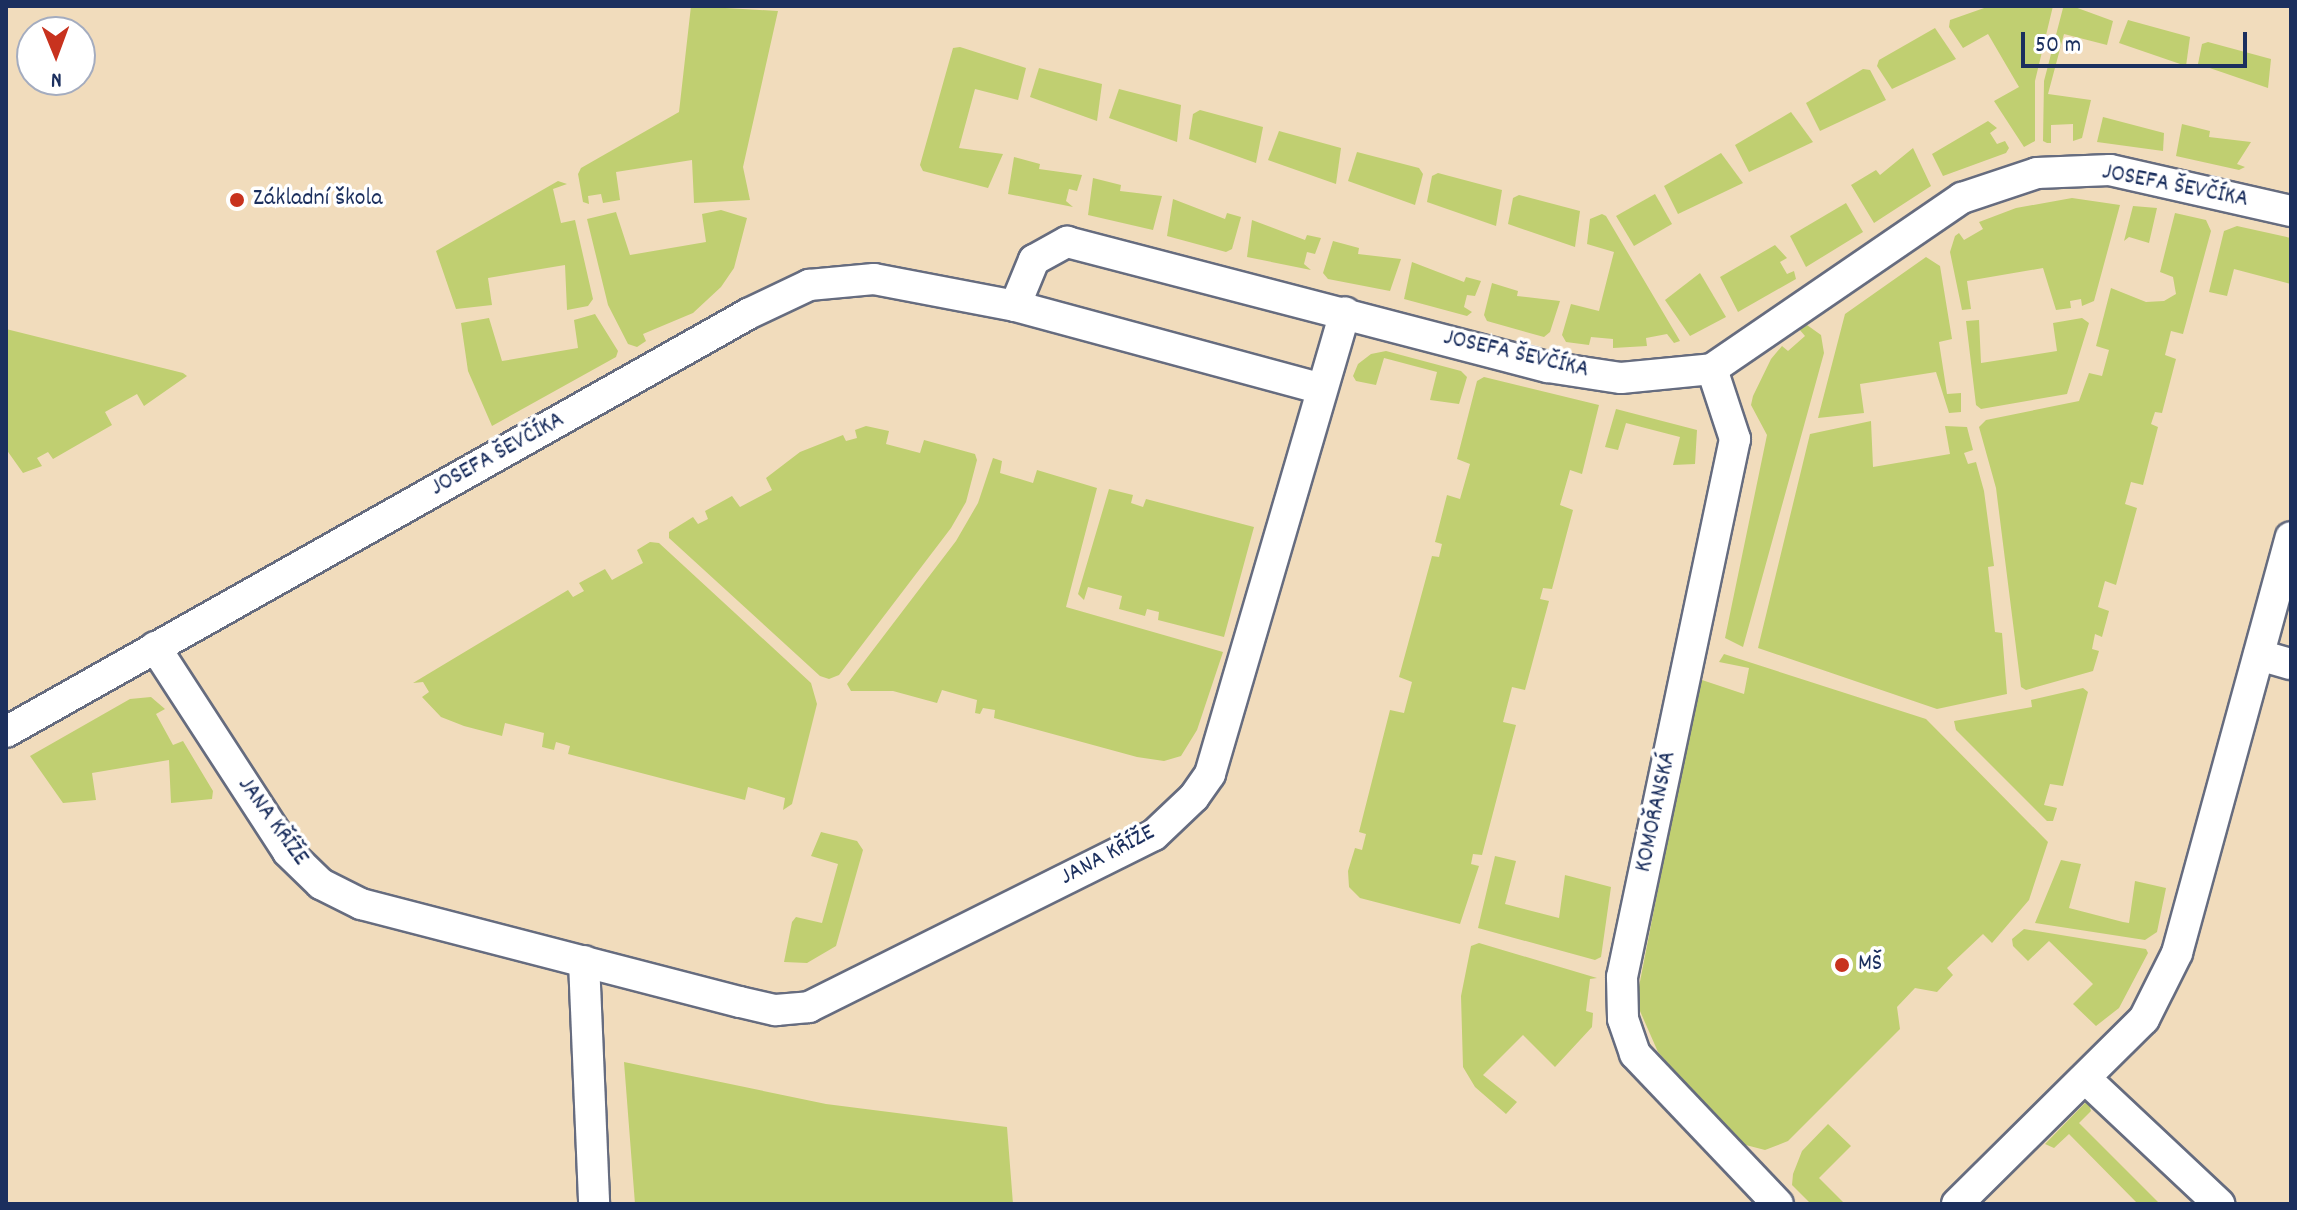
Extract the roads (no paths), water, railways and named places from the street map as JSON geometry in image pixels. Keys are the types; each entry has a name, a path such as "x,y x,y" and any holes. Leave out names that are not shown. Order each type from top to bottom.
{"street":[{"name":"JOSEFA ŠEVČÍKA","path":"1015,306 1034,260 1067,242 1548,367 1621,378 1712,369 1962,198 2037,173 2110,170 2291,211"},
{"name":"JOSEFA ŠEVČÍKA","path":"6,732 795,290 874,279 1015,306 1318,388"},
{"name":"JANA KŘÍŽE","path":"155,647 288,852 321,884 361,904 776,1010 809,1007 1154,835 1194,797 1210,774 1318,388 1345,312"},
{"name":"KOMOŘANSKÁ","path":"1712,369 1735,439 1622,977 1623,1019 1635,1054 1778,1204"},
{"path":"1957,1204 2144,1019 2177,953 2291,537"},
{"path":"2259,655 2291,664"},
{"path":"584,961 594,1204"},
{"path":"2086,1079 2219,1204"}],"place":[{"name":"Základní škola","path":"237,200"},
{"name":"MŠ","path":"1842,965"}]}
